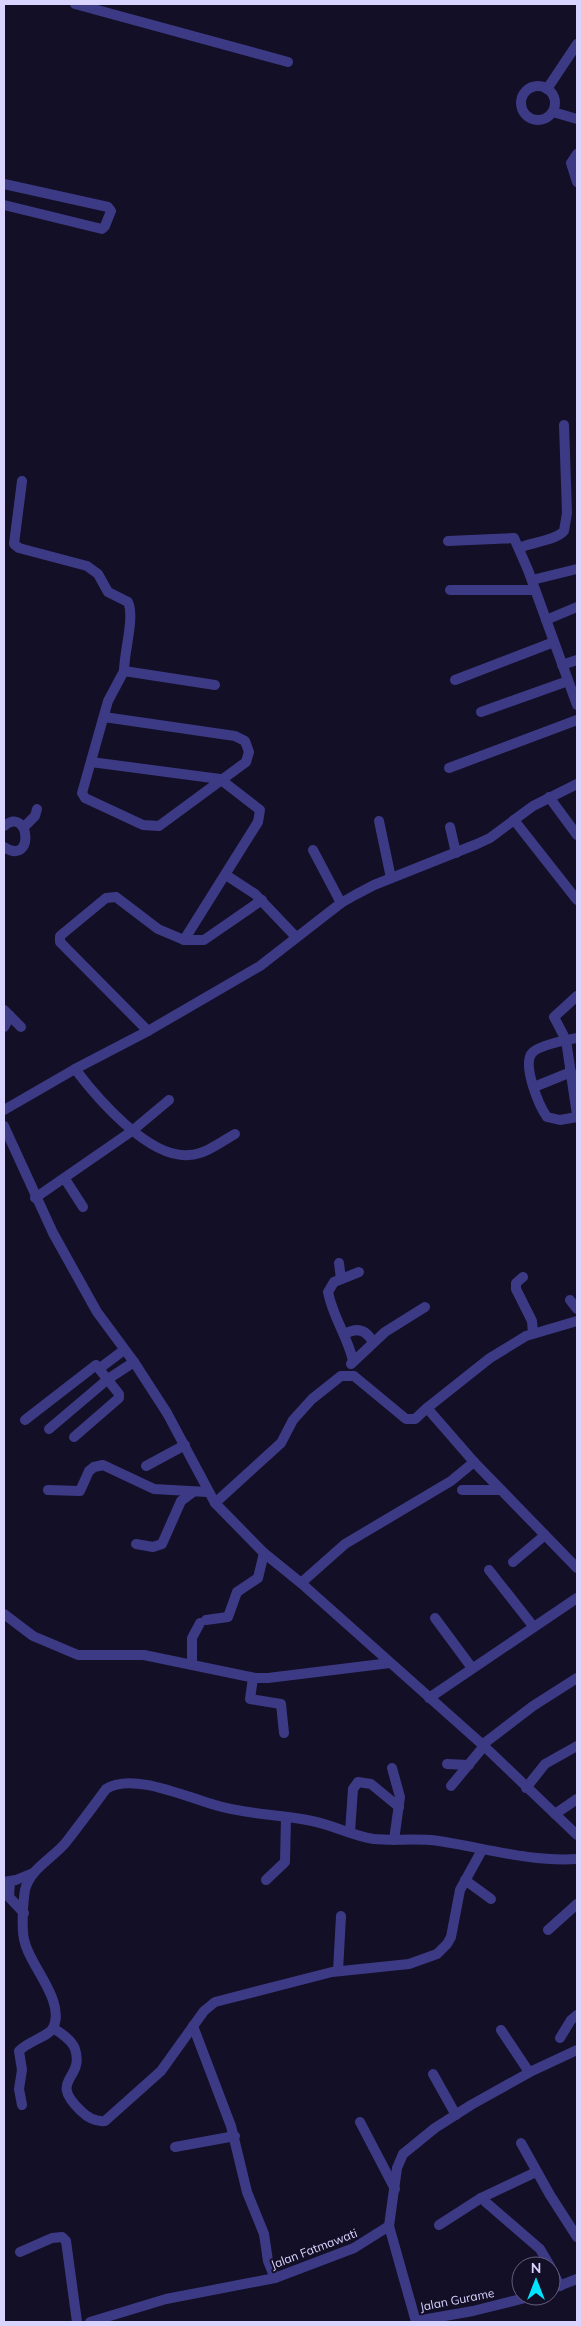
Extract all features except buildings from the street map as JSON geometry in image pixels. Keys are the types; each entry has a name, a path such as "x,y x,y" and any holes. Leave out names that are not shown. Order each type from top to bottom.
{"street":[{"path":"75,4 288,62"},
{"path":"547,89 577,44"},
{"path":"541,86 547,89 554,100 553,112 542,120 529,118 521,108 520,101 528,89 541,86"},
{"path":"553,112 577,119"},
{"path":"577,154 571,162 577,182"},
{"path":"4,184 108,207 112,212 102,229 4,205"},
{"path":"519,548 538,540 556,537 564,531 567,513 564,425"},
{"path":"22,481 14,544 19,548 86,566 98,574 108,592 128,602 131,610 130,625 125,645 124,670 110,695 82,791 84,796 148,826 164,823 220,779 241,766 248,758 248,747 241,737 104,717"},
{"path":"448,541 511,537 516,541 577,701"},
{"path":"450,590 533,585 577,569"},
{"path":"546,620 577,607"},
{"path":"455,680 554,642"},
{"path":"562,665 577,660"},
{"path":"124,670 215,685"},
{"path":"481,712 568,681"},
{"path":"449,768 577,720"},
{"path":"91,762 220,779 254,803 261,814 226,875 184,940"},
{"path":"4,1110 75,1069 148,1031 260,966 341,903 391,878 490,838 533,806 577,784"},
{"path":"549,797 577,835"},
{"path":"24,827 35,816 37,809"},
{"path":"514,820 577,900"},
{"path":"379,821 391,878"},
{"path":"4,847 9,851 18,850 25,844 27,835 24,827 16,822 5,824"},
{"path":"450,827 456,853"},
{"path":"313,850 341,903"},
{"path":"226,875 250,889 296,937"},
{"path":"148,1031 60,942 60,936 106,898 116,897 158,929 184,940 204,940 262,900"},
{"path":"577,996 554,1017 566,1040 577,1116 560,1120 547,1117 528,1067 532,1053 566,1040 577,1038"},
{"path":"4,1027 7,1013"},
{"path":"7,1013 20,1027"},
{"path":"75,1069 90,1088 132,1131 165,1150 188,1156 201,1153 235,1134"},
{"path":"534,1087 571,1072"},
{"path":"36,1198 132,1131 169,1100"},
{"path":"4,1126 36,1198 97,1312 134,1362 185,1445 208,1492 216,1503 264,1553 301,1583 483,1746 577,1835"},
{"path":"65,1179 83,1207"},
{"path":"339,1263 341,1279"},
{"path":"354,1361 345,1334 335,1319 328,1292 330,1285 359,1272"},
{"path":"524,1277 516,1283 516,1289 532,1321 534,1332"},
{"path":"570,1300 577,1309"},
{"path":"216,1503 281,1443 293,1420 312,1399 341,1376 373,1342 425,1307"},
{"path":"341,1376 359,1378 406,1419 415,1418 490,1358 534,1332 577,1322"},
{"path":"345,1334 358,1330 364,1332 373,1342"},
{"path":"100,1368 124,1350"},
{"path":"49,1429 108,1379 134,1362"},
{"path":"25,1420 92,1365 96,1364 119,1394 119,1398 74,1437"},
{"path":"427,1408 474,1462 577,1568"},
{"path":"146,1466 185,1445"},
{"path":"301,1583 344,1544 450,1481 474,1462"},
{"path":"48,1490 80,1491 89,1471 94,1467 104,1465 154,1489 208,1492"},
{"path":"462,1490 501,1490"},
{"path":"136,1544 153,1547 162,1544 181,1501 192,1492"},
{"path":"513,1562 545,1535"},
{"path":"192,1664 192,1638 203,1622 228,1617 237,1592 258,1578 264,1553"},
{"path":"489,1570 533,1626"},
{"path":"429,1698 577,1598"},
{"path":"4,1614 33,1636 78,1655 144,1655 253,1678 268,1678 390,1663"},
{"path":"435,1618 472,1668"},
{"path":"253,1678 250,1699 282,1704 284,1707 284,1734"},
{"path":"451,1786 483,1746 533,1706 577,1678"},
{"path":"526,1788 545,1764 577,1746"},
{"path":"447,1764 469,1765"},
{"path":"392,1768 400,1797 394,1840"},
{"path":"350,1832 354,1789 358,1782 371,1784 399,1808"},
{"path":"24,1913 9,1897 7,1882 33,1872 65,1843 106,1789 118,1783 148,1785 221,1807 310,1820 372,1838 435,1841 556,1861 577,1859"},
{"path":"555,1814 577,1799"},
{"path":"266,1880 286,1862 286,1818"},
{"path":"33,1872 25,1890 24,1942 52,1995 53,2028 74,2047 76,2055 66,2094 88,2117 100,2121 110,2119 161,2071 204,2011 215,2002 228,1997 338,1971 409,1964 437,1954 451,1937 458,1899 465,1880 482,1850"},
{"path":"465,1880 491,1899"},
{"path":"548,1930 577,1904"},
{"path":"338,1971 341,1916"},
{"path":"560,2038 577,2015"},
{"path":"193,2026 213,2072 235,2136 247,2192 264,2234 268,2261 275,2278"},
{"path":"22,2105 19,2089 22,2070 19,2051 53,2028"},
{"path":"501,2030 529,2072"},
{"path":"416,2322 390,2226 398,2168 403,2154 456,2115 529,2072 577,2050"},
{"path":"433,2074 456,2115"},
{"path":"360,2122 395,2190"},
{"path":"175,2147 235,2136"},
{"path":"521,2143 536,2172 577,2237"},
{"path":"439,2225 481,2198 536,2172"},
{"path":"481,2198 540,2249 544,2256"},
{"name":"Jalan Fatmawati","path":"90,2322 166,2299 275,2278 354,2248 372,2239 390,2226"},
{"path":"20,2252 52,2238 62,2237 66,2241 77,2322"},
{"path":"561,2286 577,2279"},
{"name":"Jalan Gurame","path":"416,2322 473,2312 511,2302"},
{"path":"473,2312 476,2322"}]}
